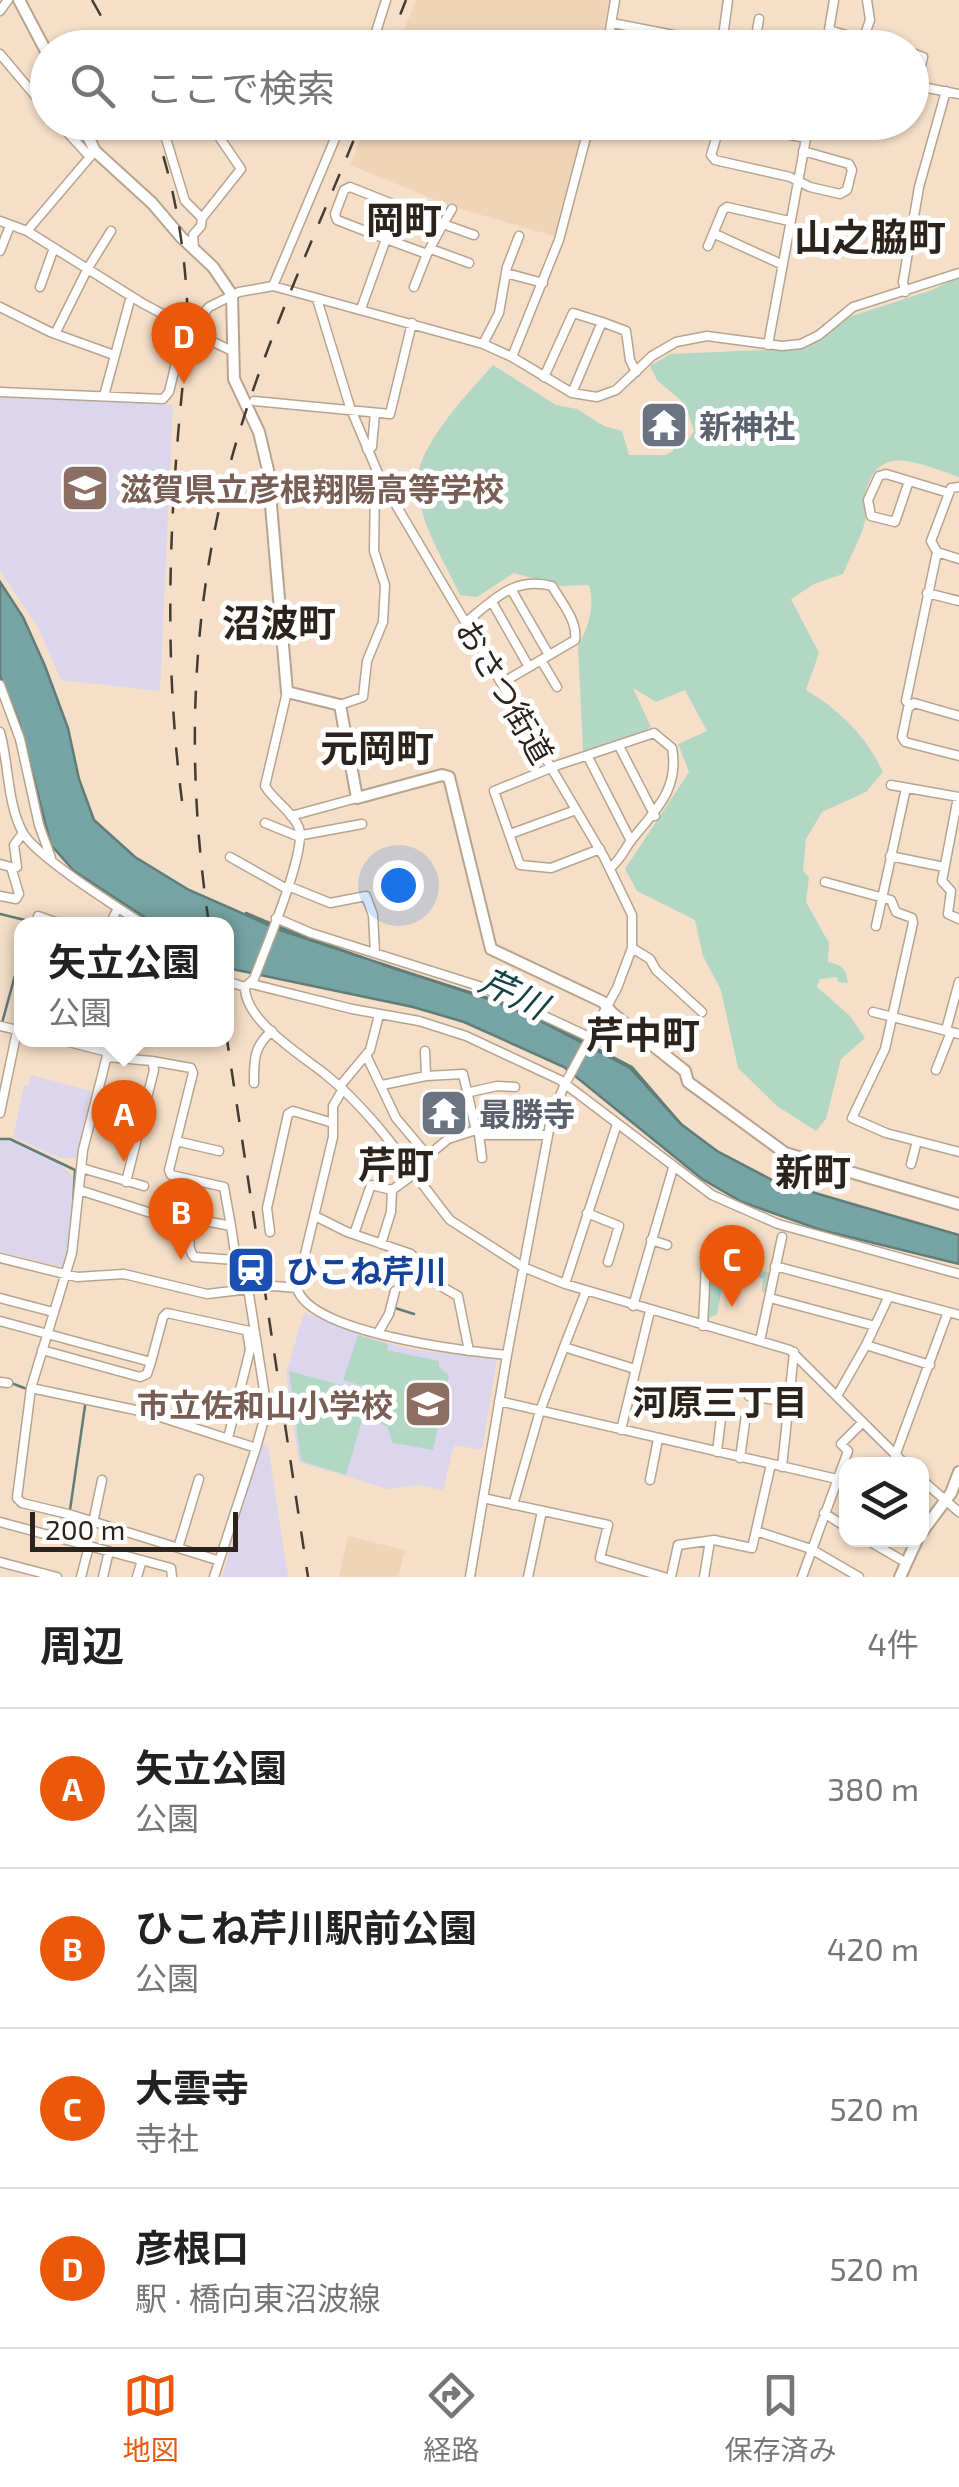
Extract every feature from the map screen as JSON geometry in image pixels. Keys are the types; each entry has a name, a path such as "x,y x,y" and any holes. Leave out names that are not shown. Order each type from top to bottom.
{"main road":[{"path":"19,0 35,30"},
{"path":"87,140 92,154 152,203 212,266 232,295 234,379 259,432 268,470 288,692 340,705 357,798 442,775 449,777 489,947 608,1007 685,1071 688,1082 785,1153 959,1204"},
{"path":"929,1521 959,1472"},
{"path":"900,1577 913,1547"}],"street":[{"path":"0,11 8,0"},
{"path":"377,30 386,0"},
{"path":"611,30 615,0"},
{"path":"724,30 728,0"},
{"path":"866,30 870,20 867,0"},
{"path":"829,30 831,1"},
{"path":"757,30 759,19"},
{"path":"612,24 645,30"},
{"path":"0,54 30,90"},
{"path":"929,88 959,93"},
{"path":"905,292 903,282 919,187 946,91"},
{"path":"27,231 92,154 77,140"},
{"path":"167,140 185,201 202,218"},
{"path":"194,248 193,234 201,226 202,218 241,169 221,140"},
{"path":"272,286 334,140"},
{"path":"512,357 558,240 585,140"},
{"path":"717,140 711,155 714,160 840,194 847,190 852,170 849,164 803,151"},
{"path":"768,345 806,140"},
{"path":"469,263 386,239 337,220 335,214 344,190 350,187 474,234"},
{"path":"708,246 723,210 728,207 788,221"},
{"path":"414,287 452,209"},
{"path":"0,220 27,231 131,296 232,352"},
{"path":"0,251 10,226"},
{"path":"55,334 111,231"},
{"path":"715,234 780,264"},
{"path":"482,344 499,313 506,273 519,236"},
{"path":"360,309 386,239"},
{"path":"40,287 54,248"},
{"path":"506,273 543,284"},
{"path":"0,392 166,397 189,325 209,307 232,295 272,286 482,344 512,357 572,394 604,396 669,345 696,337 768,345 801,344 819,335 853,307 959,273"},
{"path":"104,396 131,296"},
{"name":"おさつ街道","path":"317,300 351,408 380,478 610,868 633,919 632,948"},
{"path":"0,307 55,334 114,355"},
{"path":"544,377 573,313 626,330 630,360 636,372"},
{"path":"572,394 602,322"},
{"path":"254,401 390,414 412,324"},
{"path":"367,449 372,446 374,412"},
{"path":"909,481 895,522 870,516 868,500 879,476 886,474 949,493"},
{"path":"340,705 363,698 367,661 382,622 385,585 374,551 375,487 380,478"},
{"path":"911,706 906,701 937,552 932,541 950,488 959,486"},
{"path":"937,552 959,559"},
{"path":"466,622 511,589 531,582 552,586 572,620 575,640 502,683"},
{"path":"511,589 557,688"},
{"path":"927,592 959,601"},
{"path":"492,602 529,667"},
{"path":"0,685 20,739 39,826 52,858"},
{"path":"288,692 264,777 272,799 291,816 301,835 288,887 250,983 247,1004 272,1031 342,1087 450,1220 523,1267 565,1284 794,1352 896,1456 948,1312"},
{"path":"959,715 914,704 908,708 902,737 905,742 959,756"},
{"path":"0,732 23,833 132,917"},
{"path":"600,850 551,868 520,864 494,791 654,733 672,748 674,768 668,790 655,816 610,868"},
{"path":"619,746 655,816"},
{"path":"588,757 631,841"},
{"path":"0,786 10,784"},
{"path":"891,786 958,797 942,881 951,891 948,914 959,919"},
{"path":"875,925 906,788"},
{"path":"291,816 357,798"},
{"path":"0,805 14,803"},
{"path":"510,834 576,810"},
{"path":"265,823 290,836 362,824"},
{"path":"12,869 17,867 14,845 23,833"},
{"path":"0,843 14,845"},
{"path":"890,856 944,867"},
{"path":"230,857 288,887 330,903 366,896 373,915 375,953"},
{"path":"0,864 12,869"},
{"path":"0,896 18,897 12,869"},
{"path":"825,882 891,900 896,912 912,918 913,923 894,1017 875,1074 852,1118 959,1152"},
{"path":"114,917 118,908"},
{"path":"275,921 482,987 587,1037"},
{"path":"470,1577 506,1355 548,1135 566,1082 587,1037 608,1007 632,948 650,959 656,970 702,1012"},
{"path":"234,982 418,1021 466,1036 566,1082 712,1195 774,1222 959,1274"},
{"path":"936,1070 952,1032 959,982"},
{"path":"873,1012 952,1032"},
{"path":"380,1015 366,1054 333,1106 334,1137 297,1288 302,1300 318,1311 378,1333 421,1344 506,1355"},
{"path":"254,1083 252,1060 272,1031"},
{"path":"0,1114 16,1047"},
{"path":"90,1047 107,1054 191,1068 194,1073 169,1170 171,1175 224,1187 232,1226 235,1292"},
{"path":"109,1047 78,1190 72,1253 31,1388 18,1501 217,1560"},
{"path":"425,1051 426,1076"},
{"path":"366,1054 404,1130 428,1156"},
{"path":"126,1182 154,1070 152,1061"},
{"path":"382,1086 426,1076 463,1074 482,1158"},
{"path":"466,1093 496,1086 515,1087"},
{"path":"270,1232 267,1208 288,1114 293,1110 333,1123"},
{"path":"565,1284 617,1124"},
{"path":"381,1244 391,1212 392,1190 448,1139 477,1132 548,1135"},
{"path":"176,1140 219,1151"},
{"path":"911,1164 917,1141"},
{"path":"82,1168 144,1186"},
{"path":"633,1306 673,1168"},
{"path":"354,1234 371,1185 392,1190"},
{"path":"78,1190 154,1214"},
{"path":"587,1213 619,1226 608,1262"},
{"path":"314,1216 411,1254 438,1284 458,1296 469,1351"},
{"path":"232,1226 195,1220 191,1225 190,1251 194,1257 234,1260"},
{"path":"760,1341 782,1237"},
{"path":"651,1240 667,1245"},
{"path":"703,1326 706,1263 712,1261 714,1250"},
{"path":"0,1258 90,1278 124,1274 193,1292 297,1288"},
{"path":"775,1266 959,1315"},
{"path":"228,1438 250,1350 248,1288"},
{"path":"378,1333 395,1291"},
{"path":"514,1505 540,1411 586,1291"},
{"path":"837,1396 889,1296"},
{"path":"0,1298 53,1312"},
{"path":"770,1298 876,1326"},
{"path":"620,1430 650,1311"},
{"path":"42,1350 140,1377 147,1374 162,1317 167,1313 251,1332"},
{"path":"0,1321 151,1362"},
{"path":"214,1577 267,1409 251,1332"},
{"path":"866,1345 930,1365"},
{"path":"564,1347 635,1369"},
{"path":"782,1467 794,1352"},
{"path":"31,1388 144,1412 256,1448"},
{"path":"749,1396 787,1402"},
{"path":"499,1401 837,1479"},
{"path":"740,1458 746,1415"},
{"path":"717,1452 721,1418"},
{"path":"802,1577 848,1450 841,1444 863,1422"},
{"path":"650,1480 658,1439"},
{"path":"483,1498 608,1525 600,1558 620,1571 668,1577 678,1544 710,1541 752,1548 770,1464"},
{"path":"93,1523 102,1480"},
{"path":"178,1548 199,1480"},
{"path":"929,1487 959,1512"},
{"path":"528,1577 542,1511"},
{"path":"824,1514 839,1523"},
{"path":"0,1522 171,1568 172,1577"},
{"path":"756,1531 811,1549 859,1577"},
{"path":"704,1577 710,1541"},
{"path":"81,1577 89,1546"},
{"path":"880,1547 905,1562"},
{"path":"102,1577 109,1552"},
{"path":"137,1577 142,1560"},
{"path":"0,1562 57,1577"}],"shaded area":[{"path":"416,0 609,0 603,30 404,30"},
{"path":"360,140 579,140 554,236 450,206 350,165"},
{"name":"滋賀県立彦根翔陽高等学校","path":"0,395 173,405 160,691 61,680 38,627 0,571"},
{"path":"31,1075 91,1091 76,1158 60,1158 13,1137 24,1086 29,1086"},
{"path":"9,1140 59,1162 75,1180 72,1235 63,1267 0,1252 0,1141"},
{"name":"市立佐和山小学校","path":"304,1312 363,1336 410,1349 497,1359 482,1450 454,1445 443,1490 418,1485 388,1489 299,1462 286,1374"},
{"path":"260,1444 268,1445 288,1577 222,1577"},
{"path":"348,1536 405,1550 398,1577 339,1577"}],"green space":[{"path":"959,277 959,477 914,462 889,462 878,468 864,499 863,529 843,574 814,584 791,599 819,653 806,690 851,725 883,772 866,792 822,812 806,839 806,902 829,943 828,962 842,968 848,983 838,982 837,977 820,979 817,987 850,1016 865,1038 841,1059 826,1119 816,1131 777,1106 738,1068 721,990 703,956 695,920 637,891 625,869 689,772 678,744 707,731 685,690 656,702 633,688 651,727 619,744 587,754 583,751 578,645 590,616 589,585 560,586 514,573 477,597 460,595 426,524 418,479 436,434 493,365 556,405 577,409 604,426 622,431 629,455 665,455 694,431 685,404 657,380 650,366 670,354 807,348 843,319 932,290"},
{"path":"708,1264 772,1273 769,1293 762,1292 763,1278 751,1276 749,1283 731,1280 730,1287 722,1287 717,1315 710,1317 708,1325 704,1324"},
{"path":"358,1335 388,1344 387,1350 439,1361 439,1367 449,1376 433,1450 393,1443 387,1426 381,1424 385,1393 343,1380"},
{"path":"289,1371 370,1393 346,1475 301,1461"}],"water":[{"path":"0,582 23,617 45,666 68,728 79,779 94,820 135,857 189,890 280,930 531,1016 630,1068 681,1124 717,1151 774,1181 959,1235 959,1264 821,1230 742,1202 702,1179 564,1067 464,1022 413,1007 234,969 234,917 144,917 74,871 51,845 19,722 0,676"}],"waterway":[{"path":"246,913 272,924"},
{"path":"0,914 14,917"},
{"path":"279,927 361,957"},
{"name":"芹川","path":"383,965 514,1006"},
{"path":"2,1023 14,979"},
{"name":"芹川","path":"539,1018 632,1067 681,1124"},
{"path":"0,1139 10,1139 75,1170 73,1206"},
{"path":"65,1265 69,1248"},
{"path":"395,1308 414,1314"},
{"path":"11,1383 27,1389"},
{"path":"70,1510 85,1406"},
{"path":"66,1517 88,1525"},
{"path":"125,1535 170,1549"}],"railway":[{"path":"92,0 109,30"},
{"path":"394,30 406,0"},
{"path":"158,140 180,235 188,351"},
{"path":"208,917 196,794 195,728 197,663 214,533 229,468 260,369 354,140"},
{"path":"182,801 170,627 173,511 188,337"},
{"path":"228,1047 308,1577"}],"place":[{"name":"彦根口","path":"184,384"},
{"name":"新神社","path":"664,425"},
{"name":"滋賀県立彦根翔陽高等学校","path":"85,488"},
{"name":"最勝寺","path":"444,1113"},
{"name":"矢立公園","path":"124,1162"},
{"name":"ひこね芹川駅前公園","path":"181,1260"},
{"name":"ひこね芹川","path":"251,1270"},
{"name":"大雲寺","path":"732,1307"},
{"name":"市立佐和山小学校","path":"428,1404"}],"district":[{"name":"岡町","path":"404,219"},
{"name":"山之脇町","path":"870,236"},
{"name":"沼波町","path":"279,622"},
{"name":"元岡町","path":"377,747"},
{"name":"芹中町","path":"643,1034"},
{"name":"芹町","path":"396,1164"},
{"name":"新町","path":"813,1171"},
{"name":"河原三丁目","path":"720,1401"}]}
